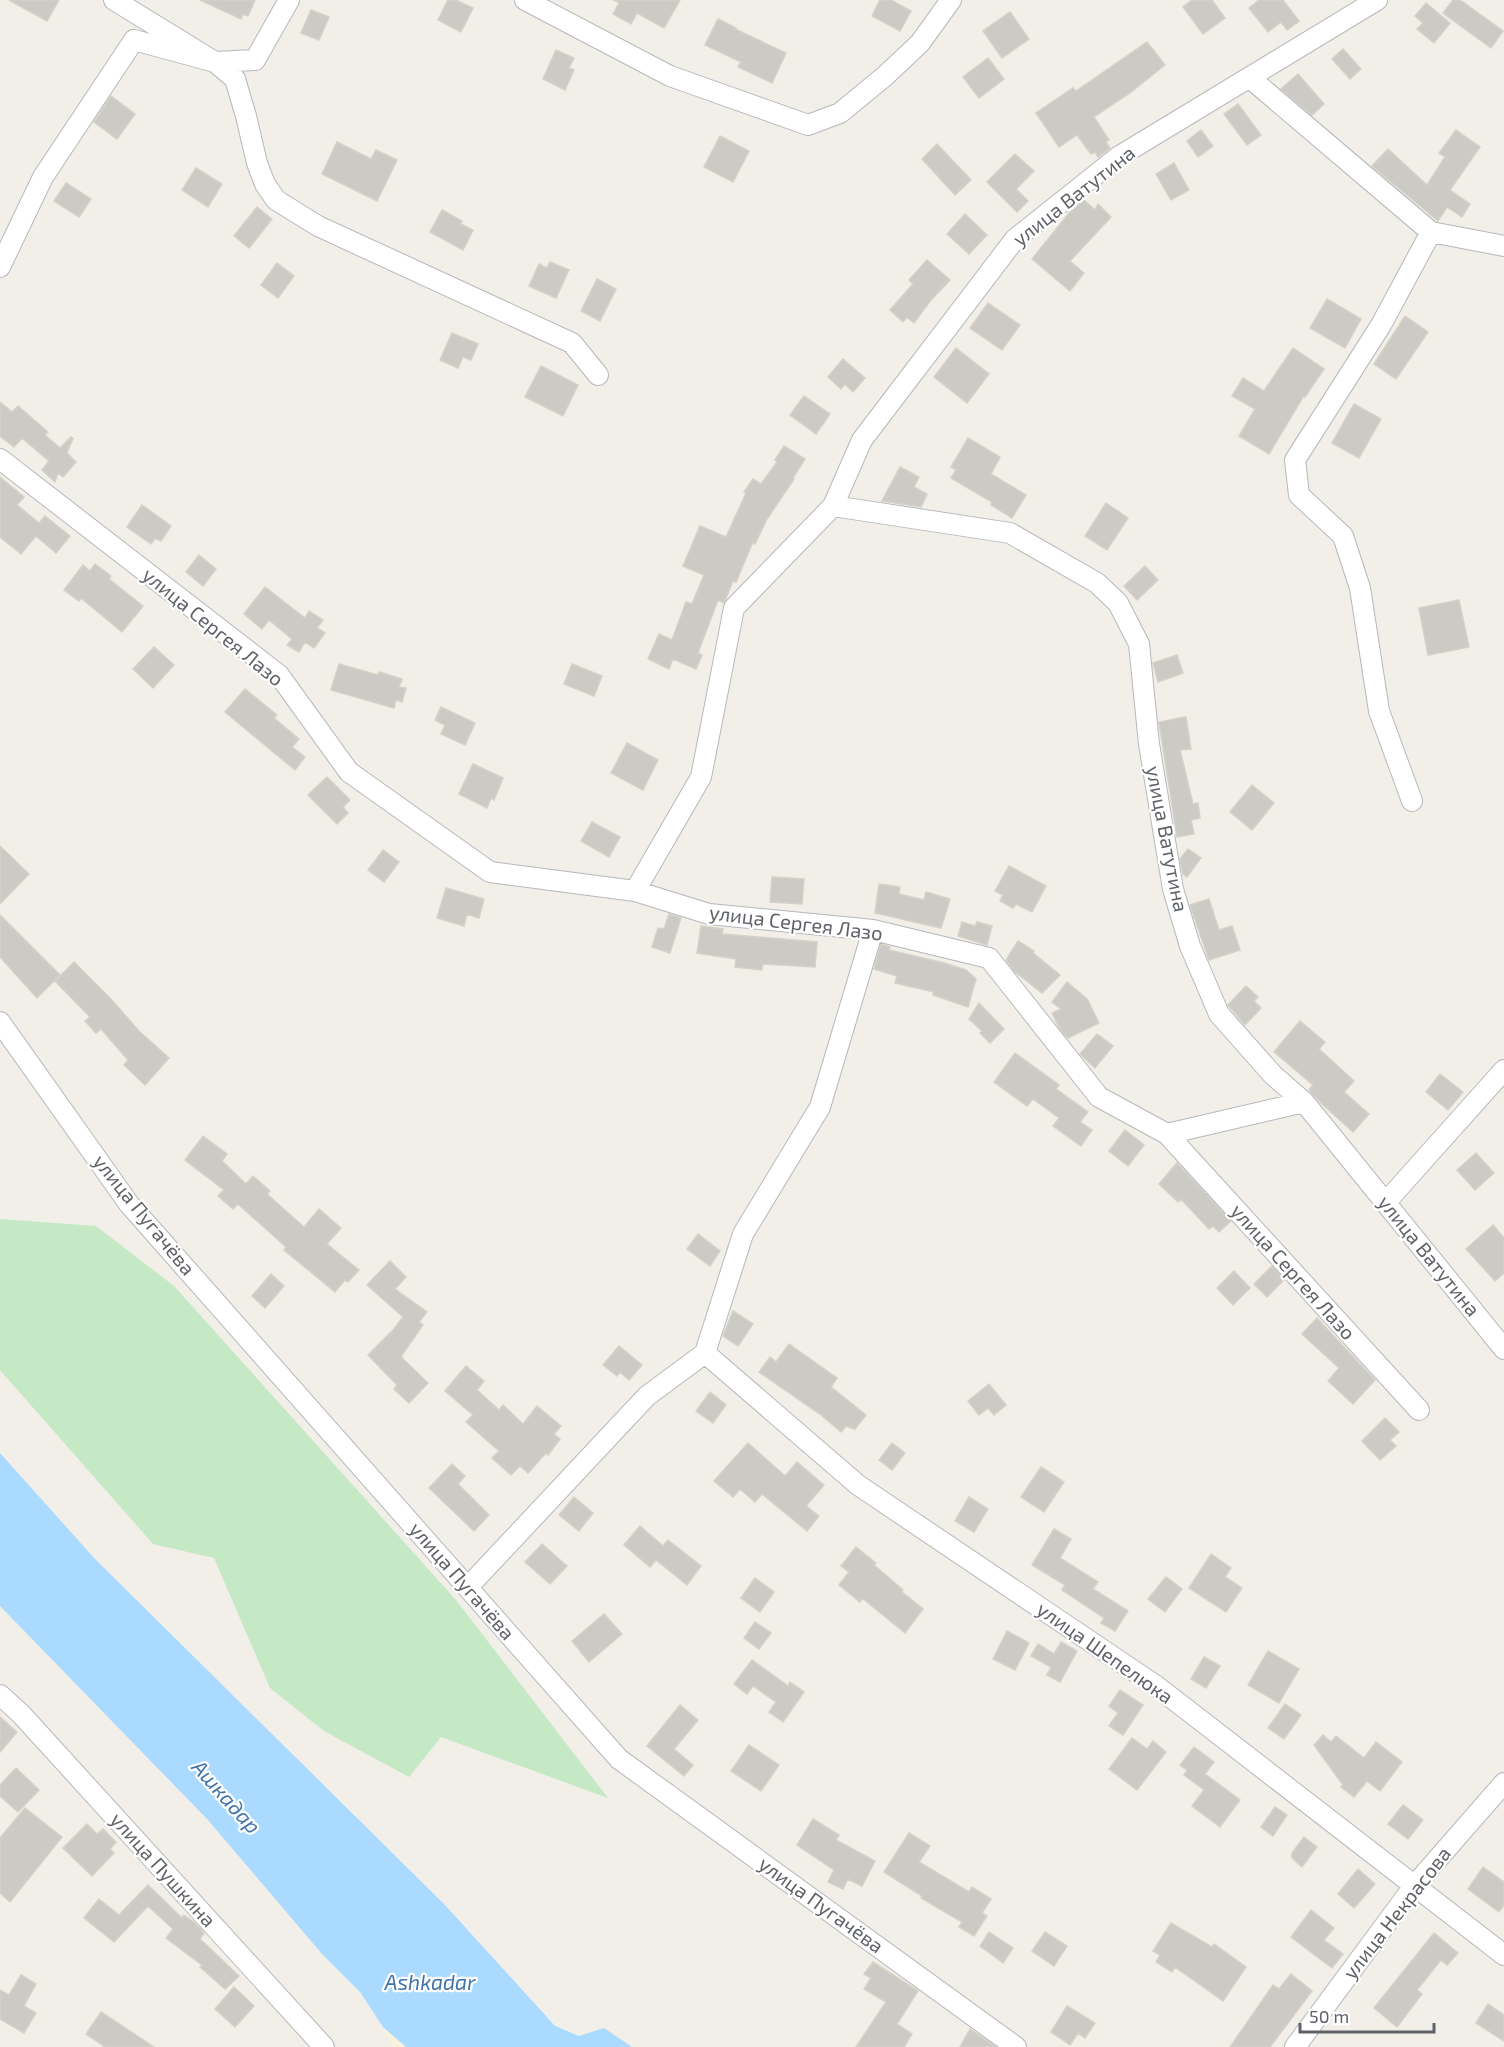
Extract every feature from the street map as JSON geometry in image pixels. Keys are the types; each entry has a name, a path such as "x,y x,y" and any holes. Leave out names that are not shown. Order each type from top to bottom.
{"street":[{"path":"114,0 215,62 235,79 256,163 265,184 276,200 318,226 572,343 598,375"},
{"path":"0,267 43,177 134,40 215,62 255,60 289,0"},
{"path":"525,0 670,76 808,125 840,112 885,76 920,43 951,0"},
{"name":"улица Ватутина","path":"636,891 701,777 734,608 833,506 862,440 1015,238 1118,157 1377,0"},
{"path":"1250,78 1431,232 1504,246"},
{"path":"1412,801 1379,711 1360,588 1347,546 1343,536 1299,495 1295,460 1381,325 1431,232"},
{"name":"улица Сергея Лазо","path":"0,459 279,675 349,772 490,872 636,891 709,914 873,930 989,958 1099,1097 1167,1134 1419,1410"},
{"name":"улица Ватутина","path":"833,506 1010,533 1097,583 1118,603 1139,644 1149,744 1173,889 1190,946 1219,1014 1273,1075 1304,1102 1504,1350"},
{"path":"468,1587 646,1396 705,1353 743,1234 820,1107 873,930"},
{"name":"улица Пугачёва","path":"0,1022 129,1204 619,1759 1016,2047"},
{"path":"1386,1202 1504,1070"},
{"path":"1167,1134 1304,1102"},
{"name":"улица Шепелюка","path":"705,1353 858,1485 1155,1685 1504,1955"},
{"name":"улица Пушкина","path":"0,1695 21,1714 324,2047"},
{"name":"улица Некрасова","path":"1296,2047 1414,1886 1504,1783"}],"green space":[{"path":"0,1219 96,1226 174,1286 456,1600 608,1798 441,1737 409,1777 324,1731 270,1688 214,1558 153,1544 0,1370"}],"sand":[{"path":"383,2027 406,2047 393,2047"}],"water":[{"name":"Ashkadar","path":"0,1453 95,1559 444,1904 555,2026 579,2036 604,2028 632,2047 406,2047 383,2027 360,1992 322,1954 208,1820 0,1606"}],"building":[{"path":"9,0 59,0 47,21"},
{"path":"200,0 255,0 248,16 243,14 241,19"},
{"path":"448,0 456,0 473,8 461,32 438,20"},
{"path":"614,0 680,0 664,28 637,13 631,24 613,14 619,3"},
{"path":"880,0 891,0 911,11 900,31 872,16"},
{"path":"1192,0 1212,0 1225,18 1203,34 1183,7"},
{"path":"1259,0 1283,0 1299,21 1287,30 1281,22 1268,32 1249,8"},
{"path":"1453,0 1460,0 1503,31 1491,48 1443,13"},
{"path":"1426,3 1450,23 1434,43 1417,29 1423,23 1415,16"},
{"path":"311,10 329,17 319,40 301,33"},
{"path":"1010,12 1029,39 1002,58 983,31"},
{"path":"718,19 786,53 772,83 738,67 741,62 705,45"},
{"path":"1147,42 1165,65 1130,93 1094,117 1109,140 1106,142 1110,148 1098,157 1095,152 1091,154 1077,135 1059,147 1036,113 1073,88 1076,91"},
{"path":"1343,49 1361,69 1350,79 1332,59"},
{"path":"556,50 574,58 569,68 574,70 565,90 543,79"},
{"path":"988,58 1004,79 979,98 963,77"},
{"path":"1298,74 1324,104 1312,115 1281,89"},
{"path":"111,96 135,114 117,139 94,122"},
{"path":"1238,104 1261,135 1247,145 1224,114"},
{"path":"1201,130 1213,146 1198,157 1187,141"},
{"path":"1456,130 1480,147 1450,190 1470,204 1462,217 1447,207 1438,221 1372,166 1388,149 1427,185 1445,157 1439,153"},
{"path":"720,136 749,151 733,182 704,167"},
{"path":"337,142 371,159 376,150 397,160 377,201 322,174"},
{"path":"937,144 971,180 955,195 922,159"},
{"path":"1015,154 1034,171 1016,189 1028,201 1017,212 987,182"},
{"path":"1174,163 1189,190 1171,200 1156,174"},
{"path":"196,168 222,184 208,207 182,190"},
{"path":"66,183 91,199 79,217 54,201"},
{"path":"1084,200 1095,210 1098,204 1111,217 1070,261 1084,273 1070,291 1032,259 1069,213"},
{"path":"257,207 272,219 249,248 234,236"},
{"path":"442,210 473,230 463,250 430,232"},
{"path":"965,214 987,235 969,254 947,234"},
{"path":"927,260 950,280 914,323 907,317 903,322 890,310 913,284 909,280"},
{"path":"550,262 569,270 556,298 529,286 539,264 547,268"},
{"path":"277,263 294,276 278,298 261,285"},
{"path":"597,279 616,289 600,321 581,311"},
{"path":"1327,299 1361,319 1345,348 1310,328"},
{"path":"988,303 1020,325 1002,350 970,328"},
{"path":"1405,316 1428,332 1396,379 1374,364"},
{"path":"452,333 478,344 471,360 463,357 458,368 440,360"},
{"path":"956,348 989,374 967,403 934,377"},
{"path":"1293,348 1324,369 1303,397 1269,454 1239,436 1255,409 1232,396 1243,378 1264,391"},
{"path":"843,359 865,378 853,392 845,384 841,389 828,377"},
{"path":"541,366 578,385 563,416 525,397"},
{"path":"804,396 830,414 816,434 790,415"},
{"path":"0,402 12,412 18,406 48,432 45,435 60,448 71,437 73,438 67,453 76,462 63,477 58,473 55,482 42,470 49,461 22,438 14,447 0,436"},
{"path":"1354,404 1381,419 1359,458 1332,443"},
{"path":"968,438 1000,457 991,474 1026,495 1012,518 991,505 992,502 951,478 956,470 951,467"},
{"path":"784,446 805,459 767,519 755,544 753,542 736,582 733,581 724,603 718,600 698,653 702,655 696,669 673,659 669,669 648,659 659,634 672,640 686,602 692,604 704,575 683,566 700,526 726,537 746,493 744,492 753,479 761,484 777,462 775,460"},
{"path":"900,467 919,477 914,487 927,494 921,507 882,501"},
{"path":"0,477 24,497 17,505 39,523 45,516 70,536 56,553 36,536 21,554 0,537"},
{"path":"1106,503 1128,518 1107,550 1085,536"},
{"path":"142,505 171,526 161,541 155,538 151,544 127,527"},
{"path":"199,555 216,569 203,586 186,572"},
{"path":"95,564 111,576 109,579 143,606 122,632 81,598 79,601 64,590 83,565 90,571"},
{"path":"1145,566 1158,580 1137,600 1124,586"},
{"path":"265,587 305,618 309,611 323,620 317,628 325,633 314,648 305,642 299,652 287,645 292,639 269,620 262,629 244,614"},
{"path":"1459,600 1469,647 1428,655 1419,608"},
{"path":"154,647 174,665 153,688 133,669"},
{"path":"1177,655 1183,673 1158,682 1153,663"},
{"path":"339,664 402,679 399,687 406,688 402,702 396,700 394,708 331,690"},
{"path":"572,664 602,676 594,696 564,684"},
{"path":"245,689 277,715 274,718 299,739 292,747 305,757 295,770 225,712"},
{"path":"441,707 475,723 465,745 441,734 445,725 435,720"},
{"path":"1186,717 1191,749 1180,750 1193,804 1198,803 1200,818 1191,820 1194,834 1177,837 1159,722"},
{"path":"627,743 658,760 643,790 611,773"},
{"path":"473,764 503,778 494,800 491,798 487,808 459,794"},
{"path":"327,777 350,800 343,807 348,813 337,824 308,795"},
{"path":"1252,785 1274,803 1252,830 1230,812"},
{"path":"592,822 620,837 609,857 581,841"},
{"path":"0,846 29,874 0,904"},
{"path":"1188,849 1201,858 1187,877 1183,874 1180,859"},
{"path":"383,850 399,862 384,882 368,870"},
{"path":"1009,866 1046,886 1032,912 1016,904 1013,908 1000,901 1003,895 995,891"},
{"path":"772,877 804,879 802,904 770,902"},
{"path":"879,884 900,887 899,894 924,900 926,892 950,899 941,928 875,913"},
{"path":"446,888 484,899 479,918 467,914 464,926 437,918"},
{"path":"1209,899 1219,930 1232,926 1240,950 1209,960 1190,905"},
{"path":"669,914 681,918 670,953 652,947 658,928 664,929"},
{"path":"0,915 60,975 37,998 0,957"},
{"path":"962,922 975,926 977,922 992,926 987,945 958,936"},
{"path":"701,926 723,929 722,934 817,942 815,967 763,964 762,970 735,967 736,959 697,953"},
{"path":"1018,941 1034,951 1033,953 1060,975 1042,993 1014,971 1006,960"},
{"path":"881,944 890,947 889,950 966,970 976,979 968,1007 933,995 934,992 895,983 897,976 874,969"},
{"path":"74,962 139,1031 169,1058 145,1085 124,1065 128,1060 101,1029 96,1033 85,1021 90,1017 55,981"},
{"path":"1067,982 1087,999 1099,1023 1068,1038 1060,1029 1052,1013 1061,1009 1052,1002"},
{"path":"1246,986 1258,997 1254,1001 1261,1008 1245,1025 1228,1005"},
{"path":"979,1003 1004,1029 990,1043 980,1033 982,1031 969,1019"},
{"path":"1300,1021 1325,1042 1319,1049 1354,1081 1344,1092 1369,1114 1353,1132 1309,1090 1313,1085 1274,1052"},
{"path":"1097,1034 1113,1046 1095,1068 1080,1054"},
{"path":"1015,1053 1059,1085 1056,1089 1088,1112 1080,1122 1092,1130 1081,1146 1053,1126 1059,1118 1033,1099 1027,1106 994,1082"},
{"path":"1440,1074 1463,1092 1448,1110 1426,1092"},
{"path":"1125,1130 1144,1145 1128,1166 1109,1151"},
{"path":"203,1136 227,1154 222,1161 246,1184 253,1176 270,1191 267,1194 304,1227 319,1209 341,1228 327,1244 359,1270 348,1282 345,1280 335,1292 284,1250 286,1247 238,1204 233,1209 218,1196 224,1190 185,1160"},
{"path":"1476,1153 1494,1173 1475,1190 1457,1170"},
{"path":"1177,1163 1231,1221 1219,1232 1213,1226 1209,1229 1181,1199 1178,1202 1159,1184"},
{"path":"1493,1225 1504,1238 1504,1273 1495,1281 1466,1249"},
{"path":"698,1234 720,1251 710,1266 687,1249"},
{"path":"390,1261 406,1277 395,1289 427,1312 419,1322 423,1325 402,1355 402,1358 428,1383 409,1403 394,1389 397,1385 368,1355 403,1317 367,1285"},
{"path":"1272,1266 1284,1280 1267,1297 1254,1284"},
{"path":"1234,1271 1250,1288 1233,1305 1217,1288"},
{"path":"271,1274 284,1286 265,1308 252,1296"},
{"path":"733,1311 753,1324 738,1346 723,1336"},
{"path":"1317,1318 1375,1380 1353,1404 1328,1381 1339,1368 1302,1334"},
{"path":"789,1344 837,1378 831,1387 866,1415 855,1429 846,1426 841,1432 821,1415 759,1372 770,1357 776,1362"},
{"path":"619,1346 642,1365 629,1380 620,1372 617,1376 603,1365"},
{"path":"466,1366 484,1381 477,1390 499,1410 503,1405 523,1424 537,1406 561,1426 554,1434 560,1439 548,1455 546,1453 528,1473 520,1466 511,1475 492,1458 499,1451 466,1422 473,1415 445,1391"},
{"path":"989,1384 1006,1405 994,1415 988,1408 979,1415 968,1401"},
{"path":"710,1392 726,1405 713,1423 696,1411"},
{"path":"1385,1418 1399,1432 1390,1440 1396,1446 1380,1460 1362,1441"},
{"path":"748,1443 785,1476 797,1462 824,1485 806,1506 819,1516 807,1531 762,1494 755,1502 740,1489 733,1497 714,1481"},
{"path":"892,1443 905,1453 892,1470 879,1460"},
{"path":"452,1464 465,1476 458,1484 489,1515 474,1531 429,1488"},
{"path":"1041,1467 1064,1482 1044,1512 1021,1497"},
{"path":"574,1497 593,1513 579,1531 559,1515"},
{"path":"969,1497 988,1509 974,1532 955,1521"},
{"path":"640,1526 663,1546 668,1540 701,1566 687,1585 656,1560 650,1567 624,1545"},
{"path":"1054,1529 1071,1539 1060,1558 1098,1582 1093,1589 1128,1611 1115,1631 1101,1623 1104,1618 1062,1590 1065,1585 1032,1565"},
{"path":"542,1544 567,1566 550,1584 525,1562"},
{"path":"856,1547 876,1563 874,1565 923,1609 905,1633 862,1598 860,1602 839,1585 849,1572 841,1566"},
{"path":"1211,1554 1231,1568 1225,1577 1242,1588 1226,1612 1189,1588"},
{"path":"1166,1577 1182,1589 1165,1612 1148,1599"},
{"path":"755,1578 774,1592 760,1612 741,1598"},
{"path":"604,1614 622,1634 589,1662 572,1641"},
{"path":"755,1622 771,1633 759,1649 744,1638"},
{"path":"1007,1631 1029,1643 1015,1670 993,1659"},
{"path":"1061,1642 1077,1651 1060,1682 1047,1675 1051,1667 1031,1656 1038,1644 1054,1654"},
{"path":"1268,1651 1299,1669 1279,1703 1248,1685"},
{"path":"1204,1657 1220,1666 1206,1688 1191,1679"},
{"path":"752,1660 788,1686 790,1682 804,1692 783,1722 769,1712 776,1702 753,1686 747,1694 734,1684"},
{"path":"1120,1690 1143,1705 1123,1735 1109,1726 1118,1713 1109,1706"},
{"path":"1285,1704 1301,1715 1284,1739 1268,1728"},
{"path":"680,1705 698,1720 674,1749 693,1765 684,1776 647,1746"},
{"path":"0,1717 17,1732 0,1752"},
{"path":"1323,1735 1331,1742 1336,1736 1364,1758 1376,1742 1402,1762 1380,1791 1367,1781 1354,1797 1341,1787 1343,1785 1314,1745"},
{"path":"1132,1738 1147,1749 1153,1741 1166,1752 1137,1790 1109,1769"},
{"path":"749,1745 779,1765 761,1791 731,1771"},
{"path":"1194,1747 1214,1762 1205,1774 1240,1800 1220,1827 1192,1806 1204,1790 1184,1775 1187,1770 1180,1765"},
{"path":"16,1768 39,1790 18,1812 0,1796 0,1785"},
{"path":"1403,1805 1423,1820 1408,1839 1388,1824"},
{"path":"1275,1807 1287,1815 1273,1836 1261,1827"},
{"path":"25,1808 62,1837 10,1902 0,1893 0,1838"},
{"path":"813,1819 839,1835 836,1840 875,1861 862,1886 848,1879 843,1889 828,1882 834,1870 797,1845"},
{"path":"87,1824 97,1834 103,1829 116,1842 110,1849 114,1853 92,1876 63,1848"},
{"path":"909,1833 930,1846 919,1862 969,1892 972,1887 991,1899 982,1913 987,1916 974,1936 959,1927 962,1922 921,1898 922,1896 884,1872"},
{"path":"1304,1837 1317,1847 1302,1867 1292,1858 1292,1853"},
{"path":"1483,1867 1504,1882 1504,1905 1499,1912 1468,1889"},
{"path":"1358,1869 1375,1884 1354,1908 1338,1894"},
{"path":"148,1885 182,1918 184,1915 195,1923 204,1933 200,1939 239,1976 225,1989 200,1967 202,1965 166,1938 173,1929 148,1906 114,1942 84,1918 99,1899 119,1915"},
{"path":"1311,1910 1334,1928 1324,1940 1343,1954 1332,1968 1291,1937"},
{"path":"1171,1923 1212,1947 1214,1944 1246,1967 1223,2001 1175,1967 1172,1972 1156,1962 1160,1955 1153,1951"},
{"path":"989,1932 1013,1948 1003,1963 980,1946"},
{"path":"1045,1932 1067,1946 1054,1966 1032,1951"},
{"path":"1434,1933 1458,1953 1447,1965 1441,1960 1417,1990 1422,1994 1397,2027 1374,2008"},
{"path":"873,1962 918,1991 897,2024 912,2034 904,2047 856,2047 886,2002 864,1989 871,1978 864,1974"},
{"path":"1291,1974 1312,1991 1270,2047 1230,2047 1273,1985 1279,1989"},
{"path":"21,1975 36,1984 24,2006 36,2013 24,2033 0,2019 0,1990 9,1995"},
{"path":"234,1987 254,2006 235,2027 215,2009"},
{"path":"1488,2004 1504,2015 1504,2041 1476,2023"},
{"path":"1067,2006 1095,2023 1085,2038 1078,2033 1070,2045 1051,2032"},
{"path":"101,2012 154,2047 105,2047 86,2034"},
{"path":"970,2029 996,2047 960,2047"}],"water label":[{"name":"Ашкадар","path":"226,1797"}]}
